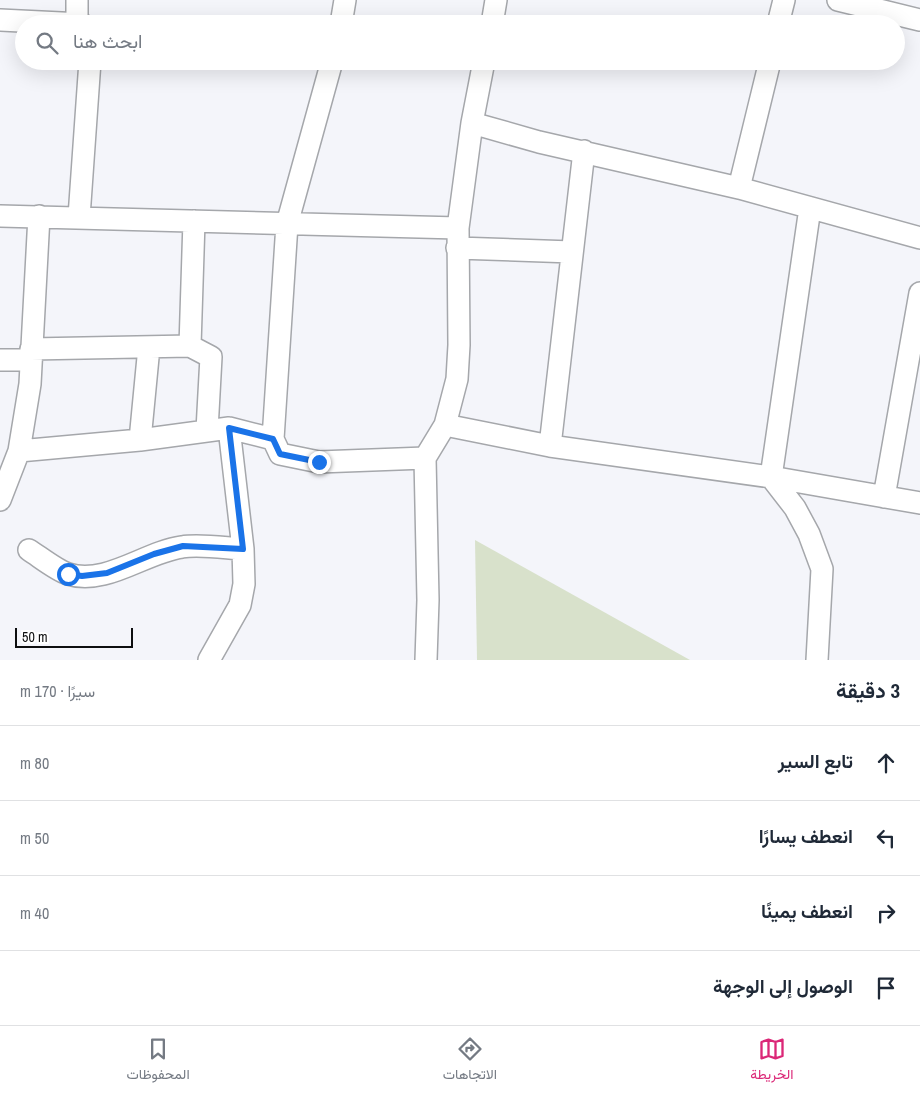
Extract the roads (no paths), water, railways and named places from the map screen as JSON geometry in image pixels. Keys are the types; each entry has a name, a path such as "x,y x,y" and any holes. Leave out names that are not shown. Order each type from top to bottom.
{"street":[{"path":"77,0 79,15"},
{"path":"342,15 345,0"},
{"path":"494,15 496,0"},
{"path":"780,15 784,0"},
{"path":"838,0 900,15"},
{"path":"905,16 920,20"},
{"path":"0,20 15,21"},
{"path":"79,218 89,70"},
{"path":"330,70 287,224 273,439 280,454 319,462 425,458"},
{"path":"426,660 428,600 425,458 445,425 457,379 457,238 472,123 482,70"},
{"path":"739,188 768,70"},
{"path":"472,123 539,142 739,188 920,238"},
{"path":"550,446 584,151"},
{"path":"810,208 771,477 795,508 809,534 822,569 816,660"},
{"path":"0,216 287,224 457,238 572,252"},
{"path":"0,500 19,451 30,384 39,216"},
{"path":"190,346 194,221"},
{"path":"884,497 920,293"},
{"path":"0,360 31,354 190,346 211,357 207,430"},
{"path":"140,440 149,347"},
{"path":"445,425 550,446 771,477 920,503"},
{"path":"19,451 140,440 229,428 273,439"},
{"path":"209,660 240,605 244,584 243,549 229,428"},
{"path":"29,550 68,574 82,576 107,573 154,554 183,546 243,549"}]}
